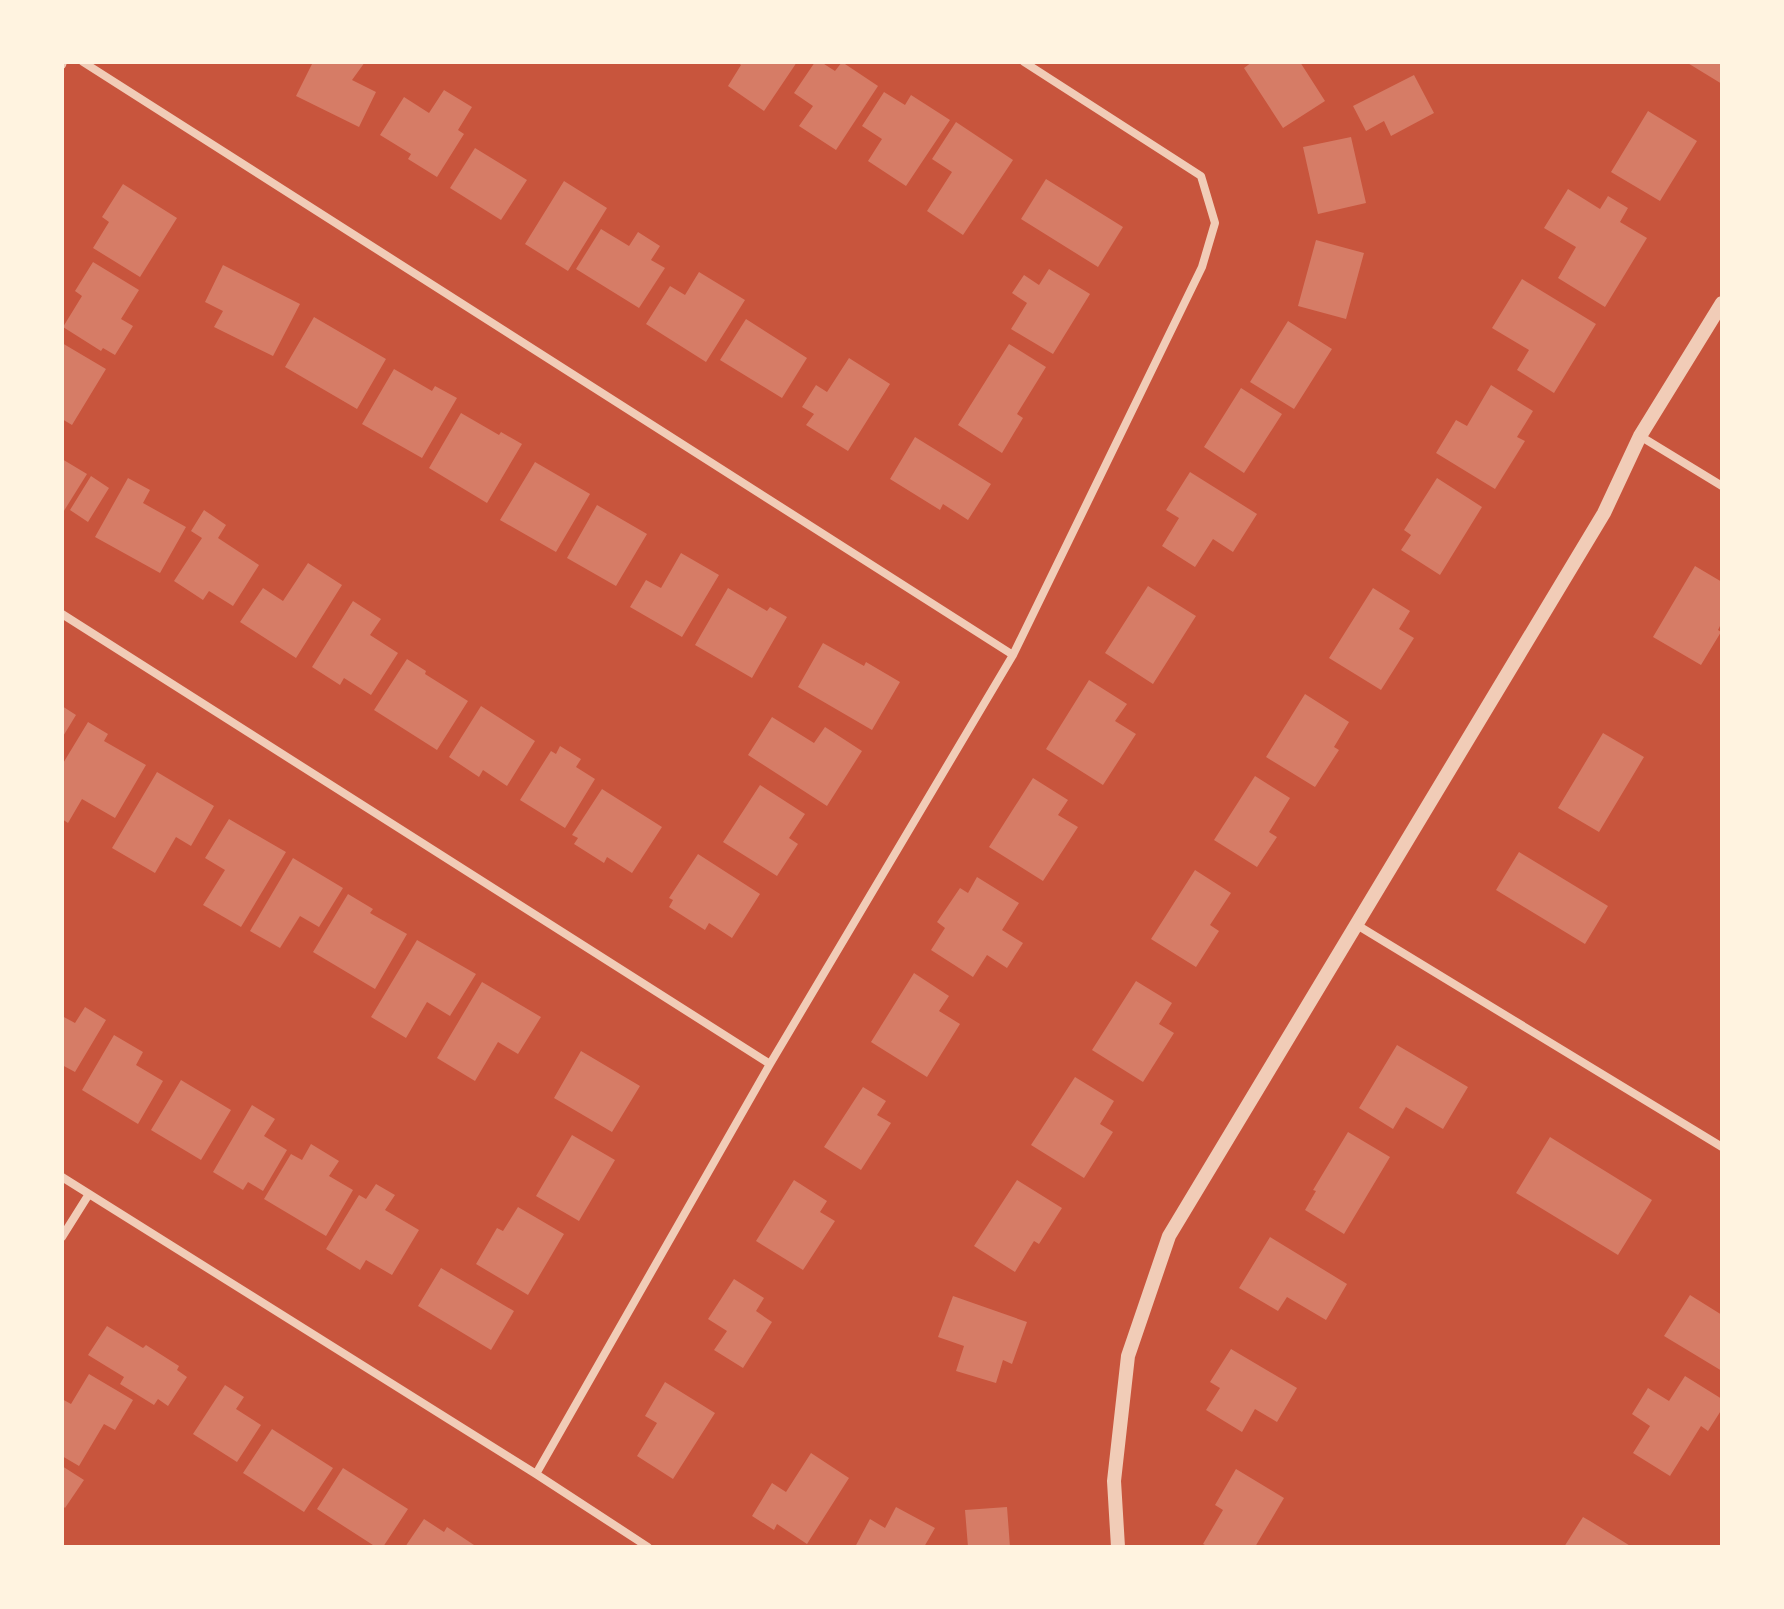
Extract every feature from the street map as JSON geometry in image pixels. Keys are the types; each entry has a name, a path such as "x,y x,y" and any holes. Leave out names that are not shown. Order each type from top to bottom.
{"street":[{"path":"83,62 1013,655"},
{"path":"536,1474 770,1064 1013,655 1202,267 1215,223 1201,176 1024,62"},
{"path":"1118,1547 1114,1481 1128,1356 1169,1236 1604,513 1640,436 1722,303"},
{"path":"1640,436 1722,486"},
{"path":"62,614 770,1064"},
{"path":"1357,925 1722,1147"},
{"path":"62,1177 648,1547"},
{"path":"62,1237 89,1194"}],"building":[{"path":"313,62 365,62 352,80 376,92 359,127 296,96"},
{"path":"737,62 797,62 764,111 728,86 741,65"},
{"path":"815,62 821,62 835,71 842,62 878,86 836,150 799,126 813,106 794,93"},
{"path":"1252,62 1300,62 1325,101 1283,128 1244,68"},
{"path":"1686,62 1722,62 1722,84"},
{"path":"1414,75 1434,113 1391,136 1384,121 1366,131 1353,106"},
{"path":"444,90 472,107 458,130 464,134 437,177 408,159 411,154 380,135 404,97 429,113"},
{"path":"884,92 905,105 911,95 950,120 906,186 868,161 882,139 862,126"},
{"path":"1648,111 1697,141 1660,201 1611,172"},
{"path":"956,122 1013,160 963,235 927,211 952,172 932,159"},
{"path":"1351,137 1366,203 1318,214 1303,147"},
{"path":"475,148 527,180 501,220 450,188"},
{"path":"1046,179 1123,227 1098,267 1021,219"},
{"path":"564,181 607,208 568,271 525,244"},
{"path":"123,184 177,218 140,277 93,248 109,222 102,217"},
{"path":"1568,189 1600,209 1608,196 1628,208 1620,222 1647,238 1605,307 1558,278 1576,247 1544,228"},
{"path":"601,229 629,246 638,232 660,246 651,260 665,268 639,308 576,269"},
{"path":"1316,240 1364,253 1346,319 1298,306"},
{"path":"93,262 139,290 121,319 133,326 115,355 103,348 101,351 63,327 82,296 75,291"},
{"path":"223,265 300,304 273,356 214,327 223,311 205,302"},
{"path":"1049,269 1090,294 1053,354 1011,329 1027,303 1012,293 1024,275 1039,285"},
{"path":"699,272 745,300 706,362 646,324 670,286 685,295"},
{"path":"1522,279 1596,324 1554,393 1517,370 1529,350 1492,328"},
{"path":"314,317 386,359 357,409 285,367"},
{"path":"746,319 807,358 782,398 720,360"},
{"path":"1288,321 1332,349 1294,409 1250,382"},
{"path":"62,343 106,369 72,425 62,419"},
{"path":"1009,344 1046,367 1017,414 1023,418 1002,453 958,425"},
{"path":"849,358 890,384 848,451 806,425 814,414 802,407 816,385 827,392"},
{"path":"394,369 432,391 435,386 457,398 422,458 362,424"},
{"path":"1491,385 1533,411 1517,437 1525,441 1495,489 1436,453 1456,420 1467,426"},
{"path":"1241,388 1282,414 1244,473 1204,447"},
{"path":"461,413 522,444 487,503 429,468"},
{"path":"915,437 991,484 968,520 943,504 940,510 890,479"},
{"path":"62,459 87,474 62,514"},
{"path":"535,462 590,494 556,552 500,520"},
{"path":"1190,472 1257,514 1233,552 1213,539 1195,567 1162,546 1179,518 1166,510"},
{"path":"91,476 109,488 88,522 70,510"},
{"path":"128,478 150,490 143,503 186,527 160,573 95,537"},
{"path":"1437,478 1482,507 1440,575 1401,550 1411,535 1404,530"},
{"path":"597,505 647,534 616,586 567,558"},
{"path":"204,510 226,525 218,538 259,565 233,606 209,591 203,600 174,581 202,538 191,531"},
{"path":"681,553 719,575 682,637 630,607 646,580 661,588"},
{"path":"308,563 342,585 296,658 240,622 263,588 283,601"},
{"path":"1695,566 1722,582 1722,627 1718,630 1721,632 1701,665 1653,637"},
{"path":"1148,586 1196,616 1153,684 1105,653"},
{"path":"728,588 767,611 770,607 787,617 752,678 695,645"},
{"path":"1373,588 1410,611 1399,629 1414,638 1381,690 1329,658"},
{"path":"353,601 381,619 370,635 398,653 371,695 344,678 340,685 312,667"},
{"path":"823,643 864,666 866,662 900,682 872,730 798,687"},
{"path":"407,659 468,701 437,750 374,710"},
{"path":"1089,680 1127,704 1115,721 1136,734 1103,785 1046,749"},
{"path":"1305,694 1349,722 1334,747 1339,750 1315,787 1266,757"},
{"path":"62,706 76,715 62,738"},
{"path":"481,706 535,741 507,786 483,770 479,777 449,757"},
{"path":"772,717 814,743 825,727 862,751 827,806 748,755"},
{"path":"88,722 108,734 104,741 146,765 115,818 82,799 68,823 62,819 62,765"},
{"path":"1603,733 1644,757 1599,832 1558,808"},
{"path":"560,746 581,759 576,767 595,779 565,828 520,800 551,751 556,754"},
{"path":"157,772 214,806 191,846 176,837 155,873 112,848"},
{"path":"1255,776 1290,798 1269,832 1277,837 1257,867 1214,840"},
{"path":"1033,778 1068,800 1058,815 1078,827 1043,881 989,847"},
{"path":"760,785 805,814 789,838 798,844 777,876 723,842"},
{"path":"602,789 662,827 632,873 607,857 604,863 574,844 578,838 572,835"},
{"path":"229,819 286,852 241,927 203,905 225,870 205,858"},
{"path":"1519,852 1608,906 1585,944 1496,890"},
{"path":"698,854 760,894 732,938 709,923 705,930 669,907 673,900 669,898"},
{"path":"293,858 343,888 319,927 300,916 280,948 250,931"},
{"path":"1195,870 1231,893 1210,925 1219,931 1196,967 1151,939"},
{"path":"977,877 1019,903 1002,930 1023,943 1007,968 987,955 973,977 931,950 945,928 937,922 960,888 968,893"},
{"path":"348,894 373,909 370,913 407,934 375,989 313,952"},
{"path":"417,940 476,974 450,1016 427,1002 406,1038 371,1017"},
{"path":"914,973 949,996 939,1011 960,1024 927,1077 871,1042"},
{"path":"1136,981 1172,1003 1159,1024 1174,1033 1143,1082 1092,1050"},
{"path":"482,982 541,1017 518,1054 498,1042 475,1081 437,1058"},
{"path":"85,1007 106,1020 75,1072 62,1065 62,1016 75,1023"},
{"path":"114,1035 143,1052 136,1065 163,1081 138,1124 82,1090"},
{"path":"1397,1045 1468,1087 1443,1129 1406,1107 1393,1129 1359,1108"},
{"path":"581,1051 640,1086 612,1132 554,1098"},
{"path":"1075,1077 1114,1101 1100,1124 1113,1132 1084,1178 1031,1145"},
{"path":"181,1080 231,1110 201,1160 151,1130"},
{"path":"863,1087 886,1101 877,1115 891,1123 861,1170 824,1147"},
{"path":"252,1105 275,1119 264,1136 287,1150 263,1191 248,1182 243,1190 213,1172"},
{"path":"1348,1132 1390,1157 1344,1234 1305,1210 1316,1191 1313,1190"},
{"path":"572,1135 615,1160 579,1221 536,1196"},
{"path":"1550,1137 1652,1200 1618,1255 1516,1193"},
{"path":"311,1144 339,1161 329,1176 353,1190 326,1236 264,1199 291,1154 302,1160"},
{"path":"794,1180 827,1201 820,1212 835,1221 803,1270 756,1241"},
{"path":"1017,1180 1062,1208 1039,1244 1034,1241 1015,1272 974,1246"},
{"path":"376,1184 395,1195 385,1210 419,1230 392,1275 366,1260 360,1270 326,1249 359,1195 366,1199"},
{"path":"518,1207 564,1234 528,1295 476,1264 497,1228 503,1231"},
{"path":"1270,1237 1347,1284 1326,1320 1287,1297 1278,1311 1239,1288"},
{"path":"441,1268 514,1311 491,1350 418,1306"},
{"path":"734,1279 764,1298 756,1311 772,1322 743,1368 714,1350 727,1331 708,1319"},
{"path":"1690,1295 1722,1315 1722,1371 1664,1336"},
{"path":"953,1296 1027,1322 1012,1364 1003,1360 996,1383 956,1371 964,1346 938,1337"},
{"path":"107,1326 179,1366 177,1370 187,1377 168,1406 158,1399 154,1405 120,1384 124,1377 88,1355"},
{"path":"1231,1349 1297,1388 1277,1422 1255,1409 1242,1432 1206,1410 1220,1388 1210,1382"},
{"path":"89,1374 133,1400 115,1430 104,1424 79,1466 62,1456 62,1399 71,1404"},
{"path":"1685,1376 1722,1399 1722,1409 1708,1431 1701,1426 1670,1476 1633,1453 1650,1426 1632,1414 1648,1388 1669,1401"},
{"path":"665,1382 715,1413 673,1479 637,1456 657,1423 645,1416"},
{"path":"225,1385 244,1397 236,1409 261,1425 237,1462 193,1434"},
{"path":"272,1429 333,1468 304,1512 243,1473"},
{"path":"811,1453 849,1478 807,1544 777,1524 774,1530 752,1516 772,1483 786,1492"},
{"path":"62,1466 84,1480 65,1508 62,1505"},
{"path":"343,1468 408,1509 383,1547 376,1547 317,1509"},
{"path":"1236,1469 1284,1498 1255,1547 1209,1547 1203,1544 1223,1510 1215,1505"},
{"path":"896,1507 935,1528 924,1547 855,1547 870,1519 885,1528"},
{"path":"1007,1507 1010,1547 968,1547 965,1510"},
{"path":"1583,1517 1590,1521 1632,1547 1564,1547"},
{"path":"424,1519 444,1532 447,1527 477,1547 405,1547"}]}
